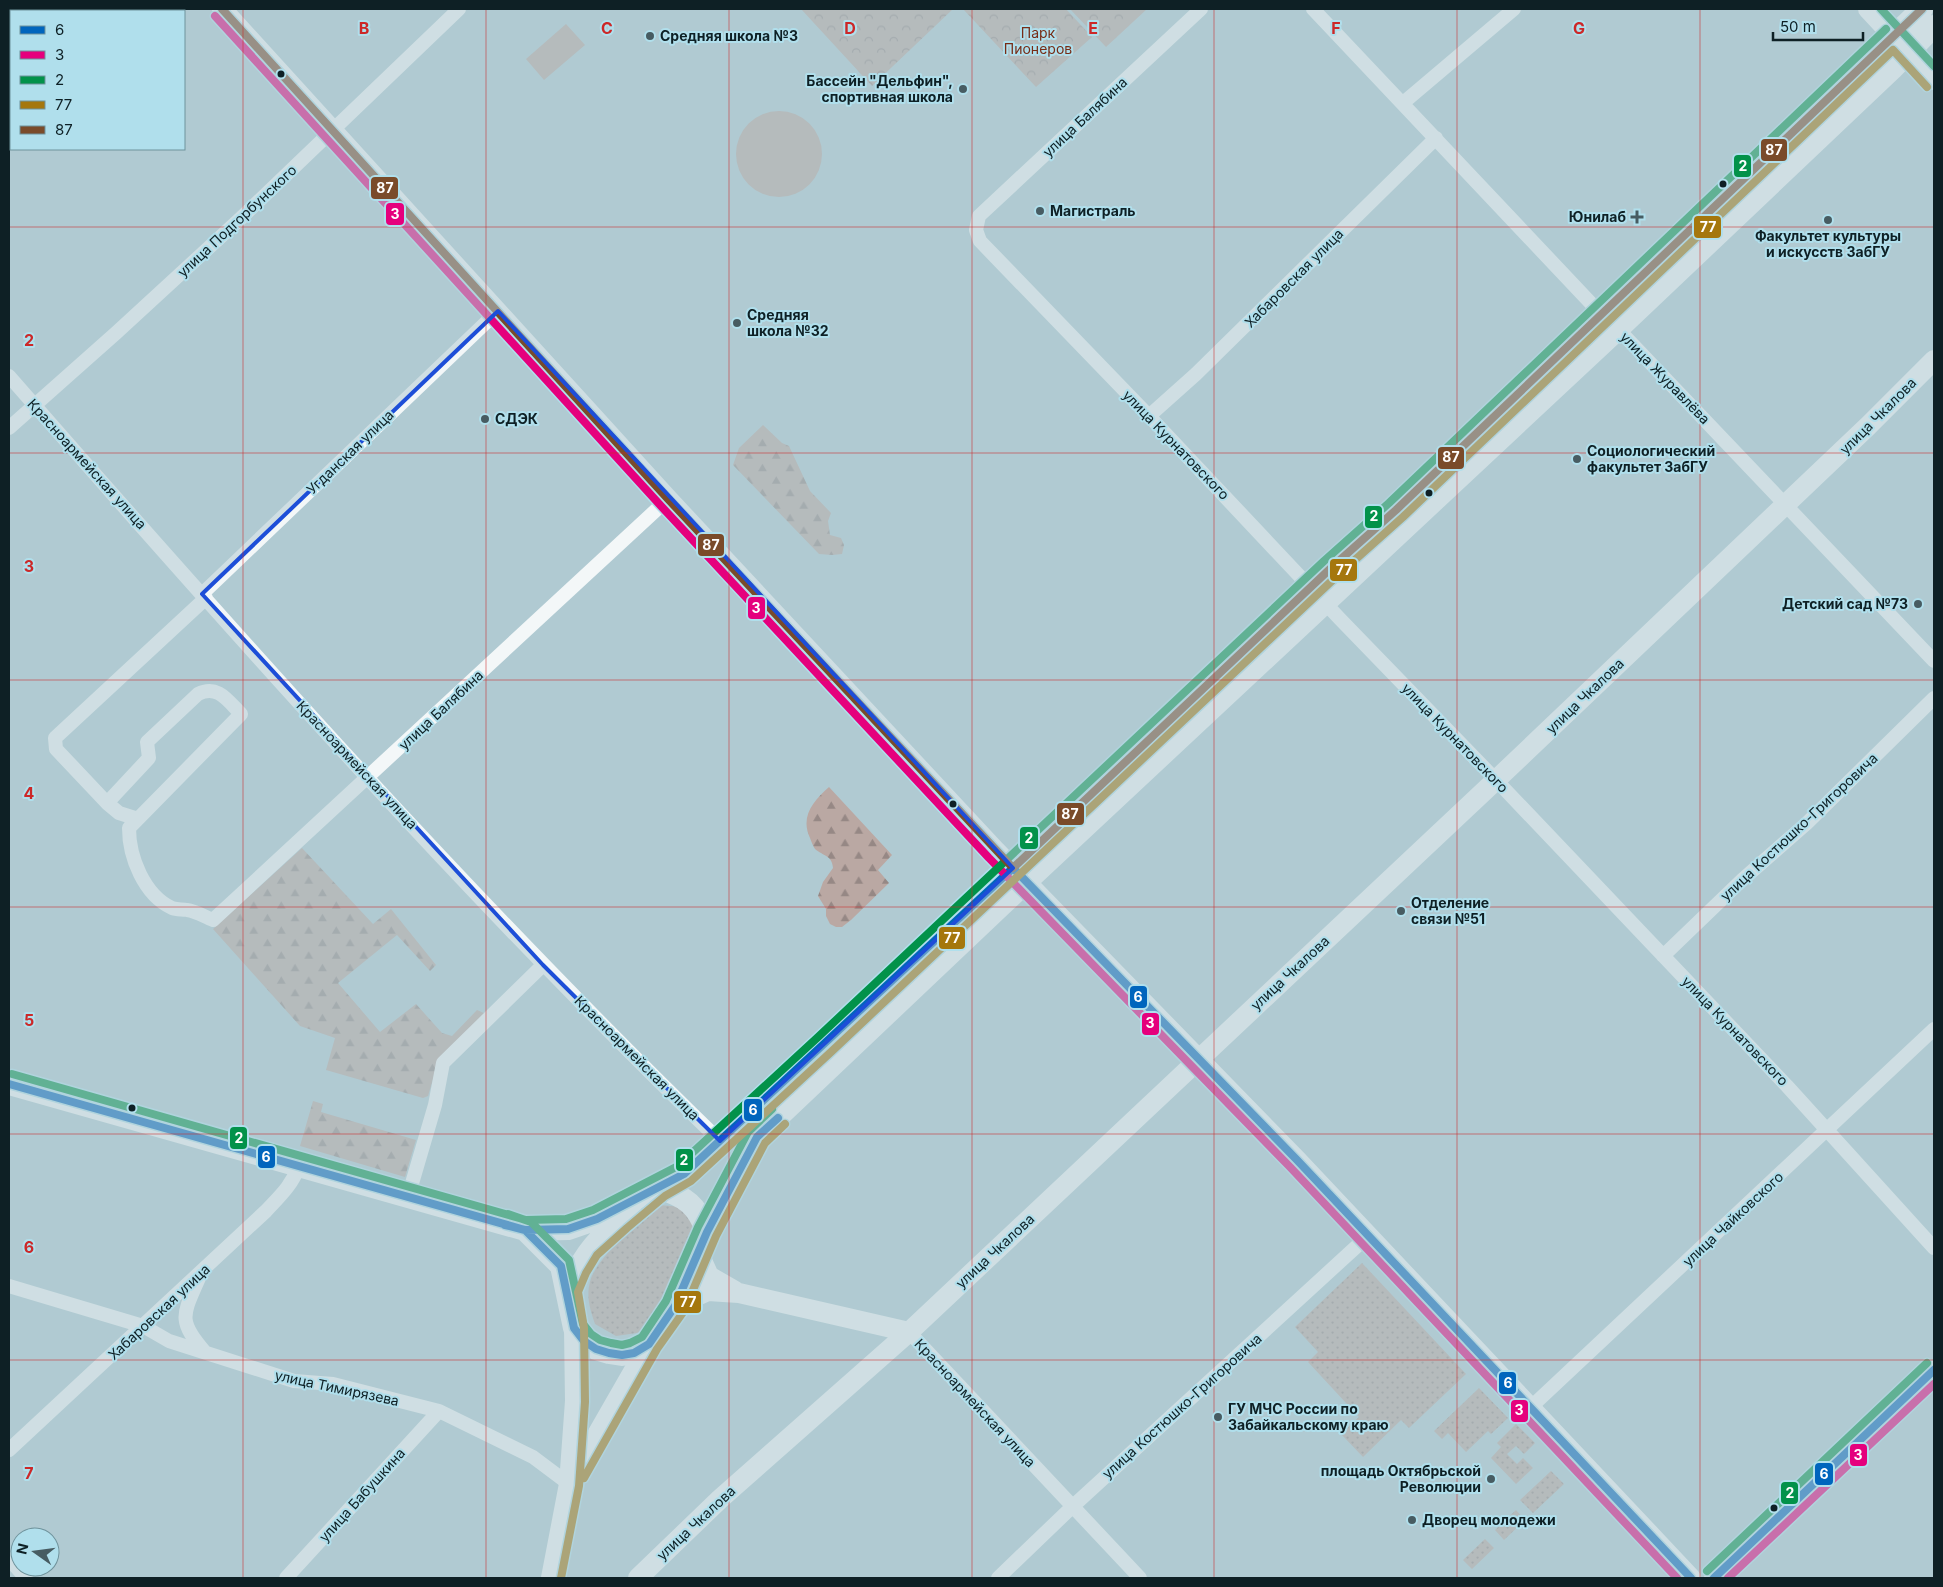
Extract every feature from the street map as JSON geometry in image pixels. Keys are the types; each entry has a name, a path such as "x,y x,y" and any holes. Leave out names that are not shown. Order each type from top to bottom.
{"main road":[{"path":"222,9 668,499 1020,875 1368,1236 1691,1578"},
{"path":"1868,9 1934,80"},
{"path":"1901,44 1922,9"},
{"path":"9,1084 525,1230 568,1229 597,1219 659,1188 684,1174 1020,875 1610,322 1901,44 1934,26"},
{"name":"улица Чкалова","path":"638,1578 720,1499 909,1332 1786,505 1934,360"},
{"path":"569,1484 649,1344 675,1306 707,1232 757,1137 1020,875"},
{"path":"659,1188 675,1193 691,1203 701,1218 707,1232"},
{"path":"568,1291 577,1268 589,1249 659,1188"},
{"path":"525,1230 550,1252 561,1266 568,1291 574,1328 575,1401 569,1484 551,1578"},
{"path":"699,1254 709,1276 739,1293"},
{"path":"675,1306 708,1291 739,1293"},
{"name":"Красноармейская улица","path":"739,1293 909,1332"},
{"path":"574,1328 584,1341 596,1349 609,1353 634,1354 649,1344"},
{"path":"1714,1578 1934,1370"}],"street":[{"name":"улица Подгорбунского","path":"9,428 116,334 334,130 459,9"},
{"name":"улица Балябина","path":"976,230 979,216 1201,9"},
{"name":"улица Журавлёва","path":"1313,9 1934,661"},
{"path":"1403,103 1514,9"},
{"name":"Хабаровская улица","path":"1149,416 1196,374 1436,138"},
{"name":"улица Курнатовского","path":"976,230 980,241 988,252 1149,416 1318,596 1496,780 1828,1131 1934,1248"},
{"name":"Угданская улица","path":"107,803 56,750 55,738 498,311"},
{"name":"Красноармейская улица","path":"9,376 227,623 368,777 543,965 720,1141"},
{"name":"улица Балябина","path":"138,819 129,828 132,854 152,893 174,909 188,910 212,920 668,499"},
{"path":"208,690 220,692 241,714 138,819 119,813 107,803 149,758 147,742 198,694 208,690"},
{"name":"улица Костюшко-Григоровича","path":"1663,956 1742,880 1807,822 1934,698"},
{"path":"408,1197 435,1105 443,1063 543,965"},
{"name":"улица Чайковского","path":"1530,1408 1828,1131 1934,1029"},
{"name":"Хабаровская улица","path":"9,1450 202,1271 288,1188 299,1166"},
{"name":"улица Костюшко-Григоровича","path":"998,1578 1072,1507 1368,1236"},
{"path":"202,1271 184,1316 186,1328 205,1353"},
{"name":"улица Тимирязева","path":"9,1286 143,1326 169,1341 294,1381 333,1384 439,1411 533,1457 569,1484"},
{"name":"Красноармейская улица","path":"909,1332 1140,1578"},
{"name":"улица Бабушкина","path":"286,1578 439,1411"},
{"path":"9,1559 26,1578"}],"highlighted area":[{"path":"498,311 1013,868 720,1141 543,965 202,594"}],"green space":[{"path":"801,9 953,9 872,86"},
{"name":"Парк Пионеров","path":"963,9 1066,9 1092,37 1036,87"},
{"path":"1070,9 1147,9 1106,47"},
{"path":"566,24 585,45 544,80 526,59"},
{"path":"779,111 796,114 810,123 819,137 822,154 819,171 810,185 796,194 779,197 762,194 748,185 739,171 736,154 739,137 748,123 762,114"},
{"path":"763,425 782,443 789,446 810,491 831,513 828,521 830,535 841,538 844,545 842,554 819,554 733,465 739,448"},
{"path":"829,787 892,855 878,870 889,883 842,927 830,924 826,916 826,909 818,896 823,882 833,868 829,858 814,848 806,823 813,804"},
{"path":"302,848 373,924 391,909 436,965 430,971 397,935 338,983 380,1032 416,1004 442,1033 452,1036 477,1010 486,1014 434,1076 428,1096 423,1098 326,1070 335,1038 300,1026 213,929"},
{"path":"313,1101 323,1104 321,1112 416,1140 405,1177 300,1146"},
{"path":"659,1205 683,1207 695,1229 695,1241 659,1310 645,1328 637,1333 616,1336 595,1324 590,1308 590,1282 593,1273 609,1252 630,1230"},
{"path":"1362,1263 1466,1374 1409,1428 1401,1420 1363,1457 1341,1434 1359,1417 1308,1362 1318,1352 1295,1327"},
{"path":"1479,1388 1508,1418 1491,1434 1488,1431 1466,1452 1448,1433 1442,1439 1434,1431"},
{"path":"1516,1424 1535,1443 1524,1454 1516,1446 1507,1454 1517,1464 1523,1458 1533,1468 1516,1484 1491,1458 1501,1447 1497,1443"},
{"path":"1551,1471 1564,1484 1533,1513 1520,1500"},
{"path":"1516,1510 1525,1520 1504,1540 1495,1530"},
{"path":"1485,1539 1494,1548 1472,1569 1463,1560"}],"transit line":[{"name":"87","path":"222,9 668,499 1013,868 1331,568 1396,510 1922,9"},
{"name":"2","path":"1881,9 1934,66"},
{"name":"3","path":"215,16 661,506 989,858 1290,1167 1677,1578"},
{"name":"2","path":"12,1074 526,1220 566,1219 593,1210 678,1166 817,1038 1324,561 1389,503 1886,29"},
{"name":"77","path":"561,1578 579,1486 585,1402 584,1328 578,1292 586,1273 597,1255 665,1196 691,1181 831,1052 1338,575 1403,517 1893,50 1927,87"},
{"name":"6","path":"9,1084 525,1230 568,1229 597,1219 684,1174 1013,868 1297,1160 1691,1578"},
{"name":"2","path":"508,1214 531,1222 569,1260 583,1324 591,1334 600,1340 611,1343 622,1345 630,1343 642,1337 666,1301 698,1227 748,1132 772,1109"},
{"name":"6","path":"505,1225 525,1230 561,1266 574,1328 584,1341 596,1349 609,1353 622,1355 634,1353 649,1344 675,1306 707,1232 757,1137 778,1118"},
{"name":"77","path":"584,1478 657,1349 684,1311 716,1236 765,1143 785,1124"},
{"name":"2","path":"1707,1571 1927,1363"},
{"name":"6","path":"1714,1578 1934,1370"},
{"name":"3","path":"1728,1578 1934,1384"}],"place":[{"name":"Средняя школа №3","path":"650,36"},
{"name":"Бассейн \"Дельфин\", спортивная школа","path":"963,89"},
{"name":"Магистраль","path":"1040,211"},
{"name":"Юнилаб","path":"1637,217"},
{"name":"Факультет культуры и искусств ЗабГУ","path":"1828,220"},
{"name":"Средняя школа №32","path":"737,323"},
{"name":"СДЭК","path":"485,419"},
{"name":"Социологический факультет ЗабГУ","path":"1577,459"},
{"name":"Детский сад №73","path":"1918,604"},
{"name":"Отделение связи №51","path":"1401,911"},
{"name":"ГУ МЧС России по Забайкальскому краю","path":"1218,1417"},
{"name":"площадь Октябрьской Революции","path":"1491,1479"},
{"name":"Дворец молодежи","path":"1412,1520"}]}
